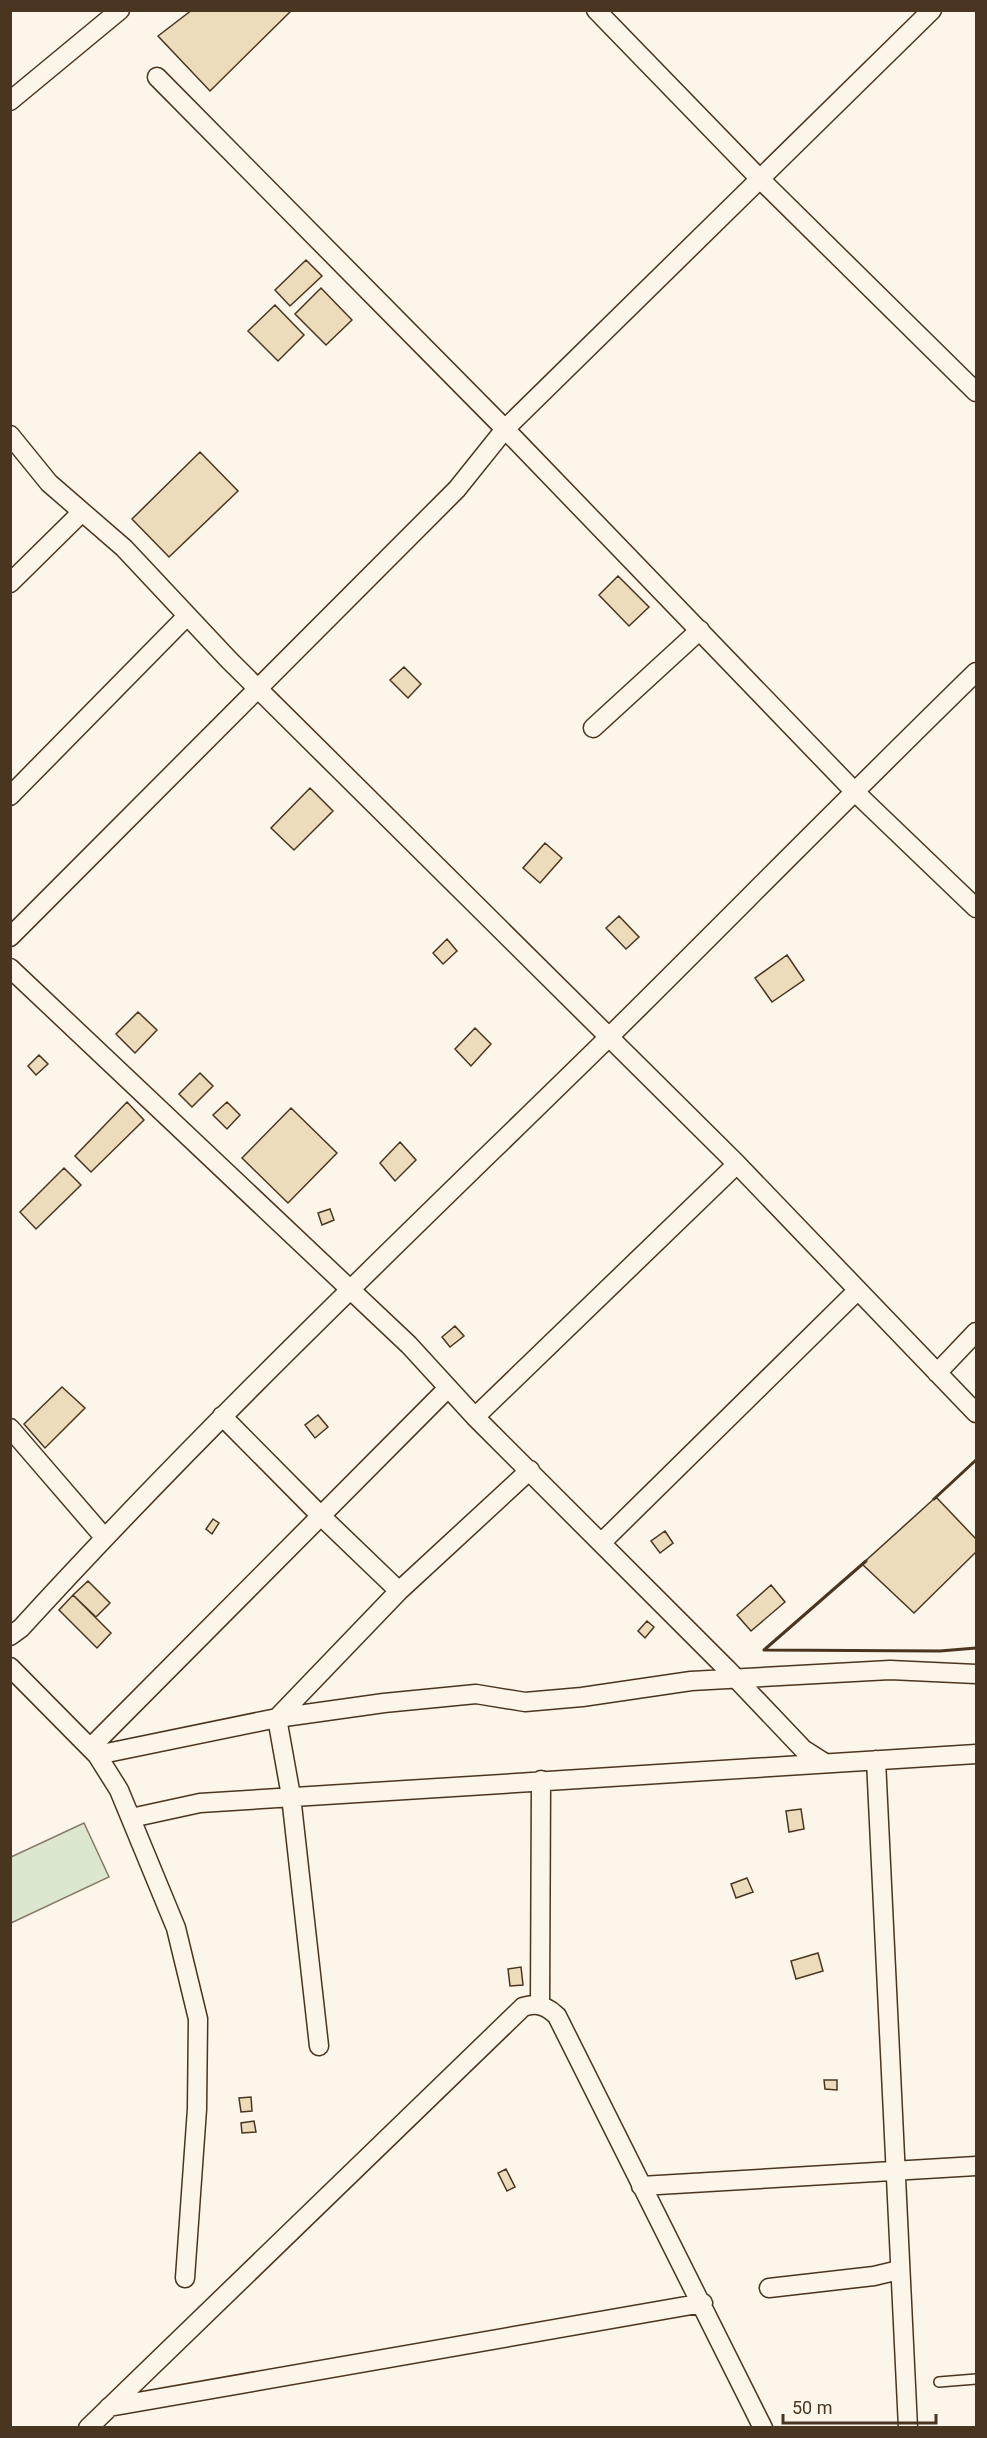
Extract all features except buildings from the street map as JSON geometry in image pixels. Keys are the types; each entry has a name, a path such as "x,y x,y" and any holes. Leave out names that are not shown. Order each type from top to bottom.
{"street":[{"path":"596,10 759,178 976,392"},
{"path":"10,937 458,489 505,429 932,10"},
{"path":"10,101 120,11"},
{"path":"158,77 505,429 854,791 976,908"},
{"path":"10,435 49,483 124,548 187,616 737,1164 976,1413"},
{"path":"10,583 82,512"},
{"path":"10,796 187,616"},
{"path":"593,728 700,630"},
{"path":"10,1636 21,1628 104,1537 350,1288 609,1036 976,672"},
{"path":"10,968 350,1288 803,1749 825,1763"},
{"path":"475,1417 737,1164"},
{"path":"601,1543 858,1290"},
{"path":"937,1372 976,1332"},
{"path":"94,1751 448,1388"},
{"path":"222,1416 399,1591"},
{"path":"10,1428 104,1537"},
{"path":"277,1718 399,1591 530,1470"},
{"path":"11,1669 94,1751 119,1790 176,1928 198,2019 197,2109 185,2278"},
{"path":"94,1751 277,1718 384,1703 476,1694 525,1702 582,1697 691,1681 890,1670 976,1674"},
{"path":"277,1718 291,1796 319,2046"},
{"path":"131,1818 200,1803 291,1796 976,1754"},
{"path":"876,1760 908,2427"},
{"path":"540,2005 541,1780"},
{"path":"88,2427 523,2007 530,2004 549,2008 557,2016 641,2186 703,2303 763,2427"},
{"path":"641,2186 976,2166"},
{"path":"769,2288 874,2276 899,2270"},
{"path":"109,2407 703,2303"}],"lane":[{"path":"939,2382 976,2379"}],"green space":[{"path":"84,1823 109,1877 11,1923 11,1857"}],"wall":[{"path":"934,1499 976,1460"},
{"path":"866,1561 764,1650 940,1651 976,1648"}]}
